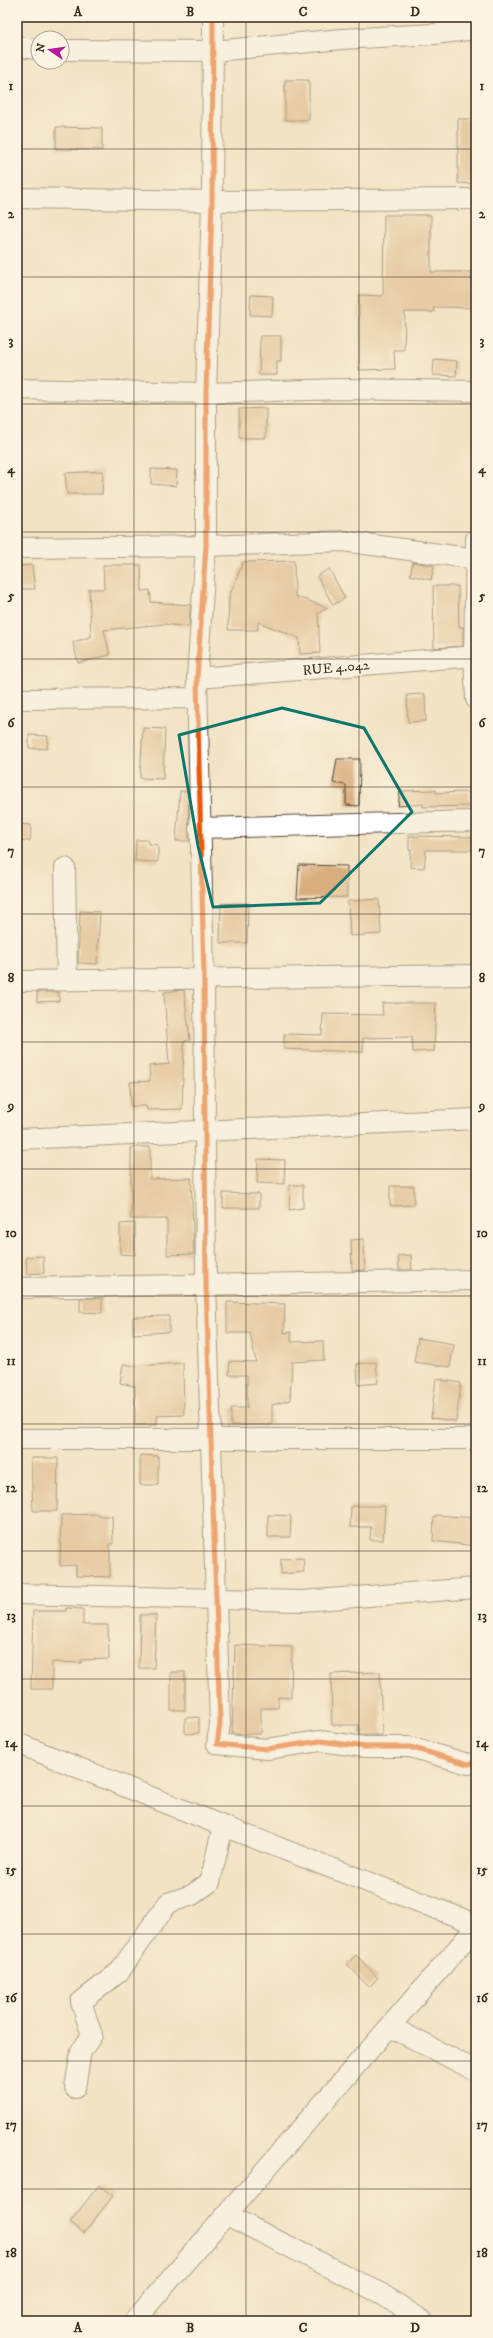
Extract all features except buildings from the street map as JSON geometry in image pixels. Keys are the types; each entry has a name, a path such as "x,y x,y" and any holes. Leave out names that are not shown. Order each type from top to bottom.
{"street":[{"path":"213,17 212,201 206,393 206,546 197,698 199,828 204,977 206,1284 220,1724 217,1744 267,1749 320,1741 365,1747 410,1748 468,1764 476,1763"},
{"path":"70,50 214,50 342,39 434,34 476,29"},
{"path":"17,48 30,49"},
{"path":"17,198 212,201 476,199"},
{"path":"17,389 206,393 343,389 476,391"},
{"path":"476,539 476,699"},
{"path":"17,548 206,546 343,541 475,559"},
{"name":"RUE 4.042","path":"197,678 475,656"},
{"path":"17,699 197,698"},
{"path":"199,828 476,821"},
{"path":"65,868 68,980"},
{"path":"17,981 204,977 476,975"},
{"path":"17,1139 476,1119"},
{"path":"17,1288 476,1280"},
{"path":"17,1439 476,1439"},
{"path":"17,1594 302,1601 476,1588"},
{"path":"17,1743 223,1826 476,1924"},
{"path":"75,2088 81,2051 92,2035 81,2002 119,1972 168,1903 192,1895 210,1882 223,1826"},
{"path":"134,2321 476,1927"},
{"path":"390,2027 476,2072"},
{"path":"227,2215 380,2293 423,2321"}],"highlighted area":[{"path":"282,708 364,728 412,812 320,903 213,907 198,846 179,735"}],"cycle path":[{"path":"213,17 212,201 206,393 206,546 197,678 204,977 206,1284 220,1724 217,1744 267,1749 320,1741 365,1747 410,1747 468,1764 476,1763"}]}
